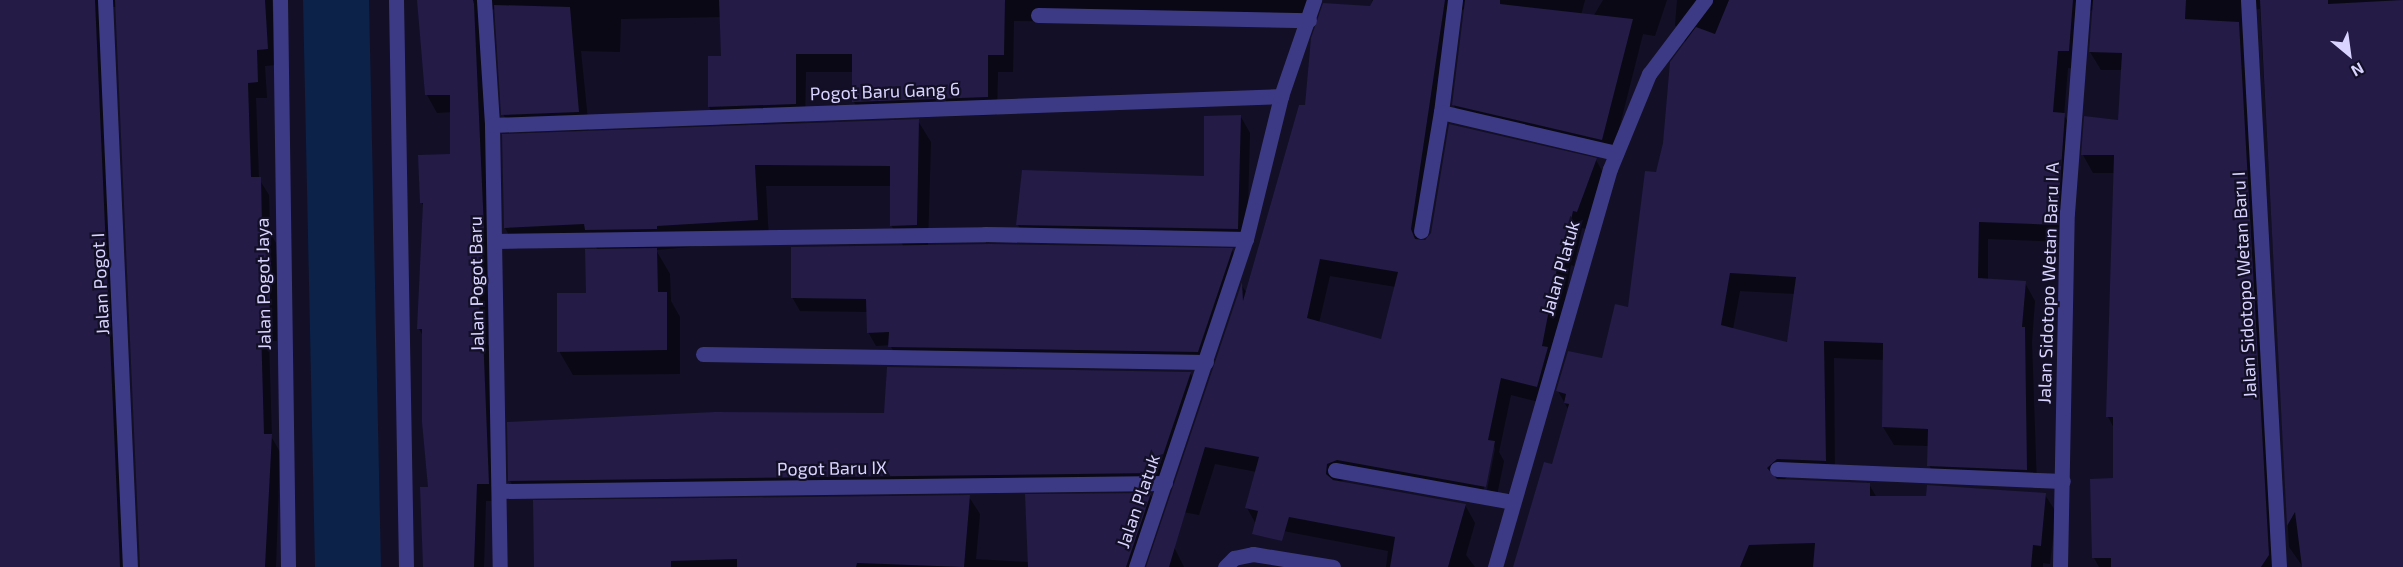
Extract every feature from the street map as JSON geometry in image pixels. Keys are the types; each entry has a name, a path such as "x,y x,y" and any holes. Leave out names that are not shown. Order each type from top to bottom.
{"street":[{"name":"Jalan Pogot I","path":"105,0 130,567"},
{"name":"Jalan Pogot Jaya","path":"280,0 288,567"},
{"path":"396,0 406,567"},
{"name":"Jalan Pogot Baru","path":"484,0 492,125 500,567"},
{"name":"Jalan Platuk","path":"1136,567 1246,239 1281,96 1314,0"},
{"path":"1421,231 1441,112 1455,0"},
{"name":"Jalan Platuk","path":"1495,567 1512,502 1616,153 1649,74 1705,0"},
{"name":"Jalan Sidotopo Wetan Baru I A","path":"2060,567 2067,213 2083,0"},
{"name":"Jalan Sidotopo Wetan Baru I","path":"2248,0 2279,567"},
{"path":"1038,15 1309,20"},
{"name":"Pogot Baru Gang 6","path":"492,125 1281,96"},
{"path":"1441,112 1616,153"},
{"path":"494,241 985,234 1246,239"},
{"path":"704,354 1206,362"},
{"path":"1777,469 2063,481"},
{"path":"1335,470 1512,502"},
{"name":"Pogot Baru IX","path":"500,491 1165,483"},
{"path":"1225,567 1234,558 1253,554 1333,567"}],"building":[{"path":"0,0 95,0 120,567 0,567"},
{"path":"115,0 265,0 268,49 257,50 258,82 248,83 251,177 261,177 262,226 268,226 271,264 269,325 261,326 264,434 272,434 265,567 140,567"},
{"path":"417,0 473,0 474,4 484,229 478,333 483,333 489,484 477,484 474,567 423,567 420,487 428,487 422,422 422,329 417,329 423,203 420,203 418,155 450,154 450,95 425,95"},
{"path":"719,0 1005,0 1004,55 988,55 988,97 852,102 852,54 796,54 796,104 708,107 708,56 721,56"},
{"path":"1373,0 1445,0 1411,229 1415,239 1425,240 1431,233 1449,124 1597,158 1577,212 1573,211 1565,249 1561,248 1542,346 1548,347 1537,387 1501,378 1488,440 1495,441 1486,487 1337,460 1327,464 1326,474 1333,480 1466,504 1448,567 1390,567 1395,537 1289,517 1282,541 1252,534 1258,511 1245,508 1259,457 1205,447 1169,567 1146,567 1242,282 1243,301 1299,105 1305,105 1311,38 1323,3 1370,6","holes":["1320,259 1398,272 1381,339 1307,318"]},
{"path":"1465,0 1500,0 1500,4 1633,19 1602,140 1452,105"},
{"path":"1729,0 2073,0 2069,51 2058,51 2053,112 2065,113 2057,225 1979,222 1978,278 2026,281 2022,327 2025,327 2027,470 1927,466 1928,429 1882,427 1883,343 1824,341 1826,461 1777,459 1767,468 1777,479 1870,483 1870,496 1926,496 1927,485 2046,493 2041,546 2033,545 2031,567 1813,567 1815,543 1749,545 1740,567 1513,567 1544,462 1552,464 1569,404 1564,403 1566,394 1556,391 1568,351 1602,358 1615,304 1628,307 1645,171 1656,172 1663,143 1670,62 1696,27 1715,34","holes":["1730,273 1796,277 1787,342 1721,325"]},
{"path":"2093,0 2186,0 2185,19 2239,22 2269,555 2261,567 2111,567 2111,558 2092,558 2090,479 2113,478 2113,417 2106,417 2114,155 2081,155 2084,116 2118,120 2122,53 2089,52"},
{"path":"2260,0 2328,0 2328,4 2403,0 2403,567 2302,567 2295,512 2287,526"},
{"path":"494,5 570,7 579,112 501,115"},
{"path":"1241,115 1238,229 1016,225 1022,170 1204,176 1204,116"},
{"path":"919,119 917,225 890,226 890,166 755,165 758,220 657,226 657,229 585,230 584,224 504,228 502,134"},
{"path":"990,244 1233,248 1198,352 888,347 889,332 867,333 866,299 791,298 791,247"},
{"path":"657,248 658,292 667,292 667,350 557,352 557,293 586,293 585,249"},
{"path":"887,367 1191,372 1157,473 508,481 507,422 715,412 884,413"},
{"path":"1151,493 1126,567 1028,567 1025,494"},
{"path":"970,495 964,567 857,563 856,567 737,567 737,559 671,561 671,567 534,567 533,500"}],"waterway":[{"path":"336,0 348,567"}]}
